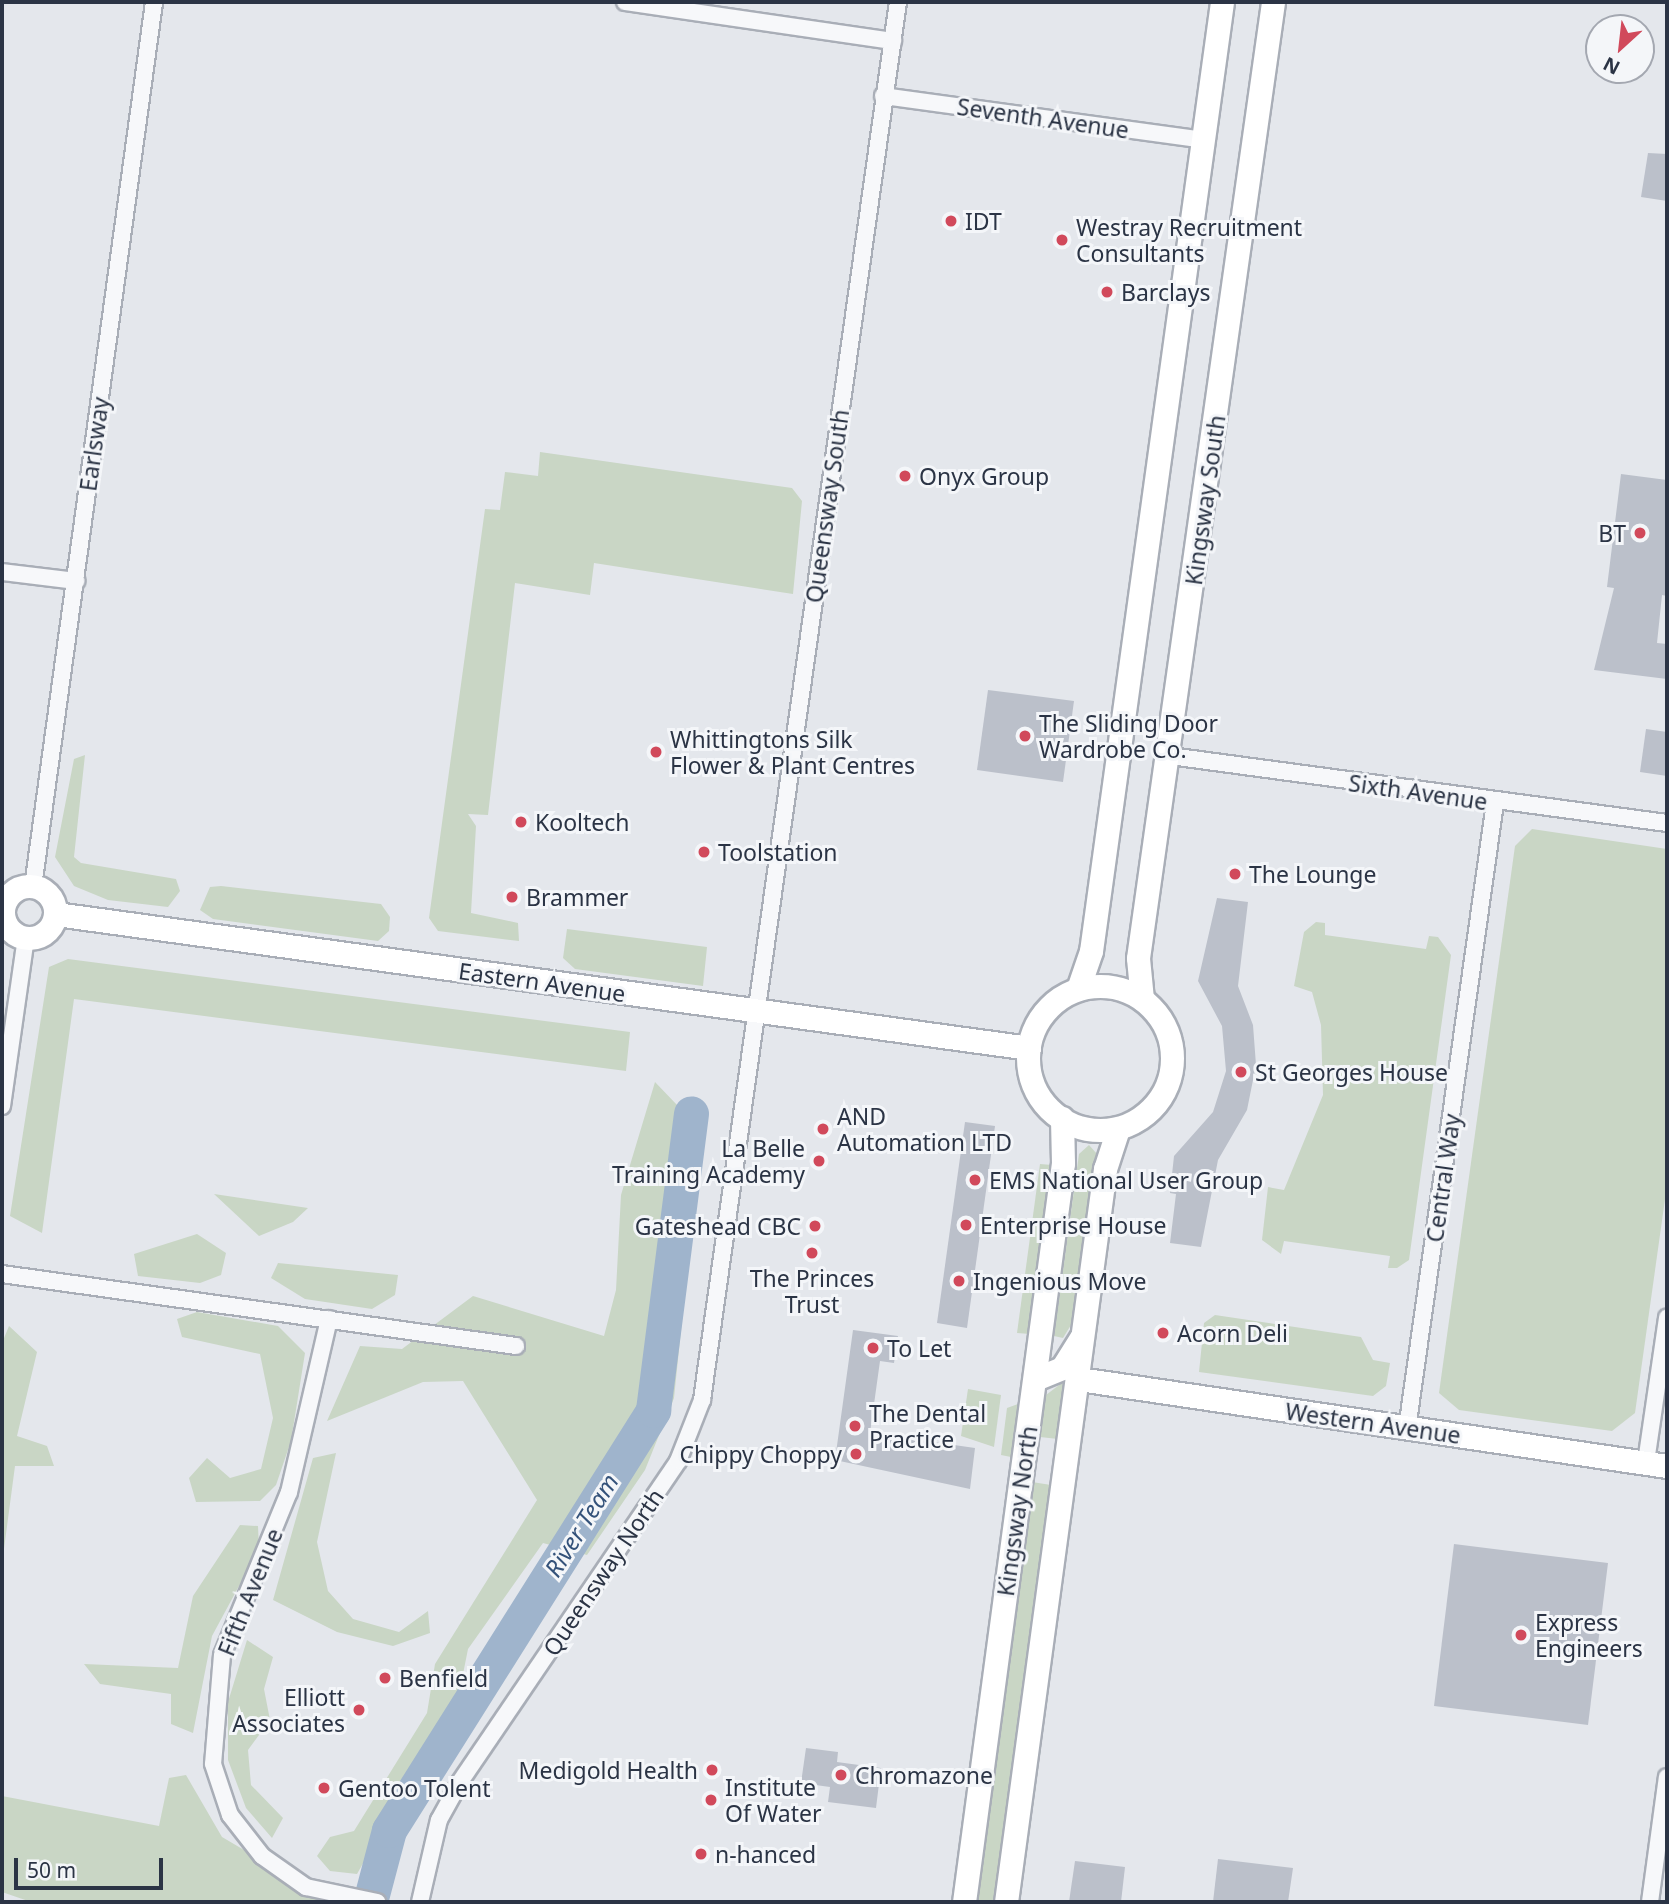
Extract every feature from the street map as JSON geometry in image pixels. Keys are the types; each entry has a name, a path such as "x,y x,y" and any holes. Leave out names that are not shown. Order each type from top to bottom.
{"street":[{"name":"Earlsway","path":"33,887 154,2"},
{"path":"625,2 892,41"},
{"name":"Queensway South","path":"754,1011 898,2"},
{"path":"1079,989 1091,951 1222,2"},
{"name":"Kingsway South","path":"1142,999 1138,958 1170,756 1273,2"},
{"name":"Seventh Avenue","path":"883,96 1203,140"},
{"path":"2,572 76,581"},
{"name":"Sixth Avenue","path":"1170,756 1495,803 1667,823"},
{"name":"Central Way","path":"1407,1429 1495,803"},
{"path":"33,887 47,893 56,914 42,935 26,938 10,931 3,907 11,894 33,887"},
{"name":"Eastern Avenue","path":"56,914 1029,1048"},
{"path":"2,1106 26,938"},
{"path":"1110,987 1142,999 1166,1028 1171,1069 1153,1108 1118,1129 1062,1118 1033,1084 1029,1048 1045,1010 1079,989 1110,987"},
{"name":"Queensway North","path":"420,1902 439,1820 460,1782 678,1461 696,1422 754,1011"},
{"name":"Kingsway North","path":"964,1902 1063,1163 1062,1118"},
{"name":"Kingsway North","path":"1006,1902 1079,1379 1105,1169 1118,1129"},
{"path":"2,1275 516,1346"},
{"path":"1657,1464 1667,1318"},
{"name":"Fifth Avenue","path":"329,1319 289,1492 222,1655 213,1764 230,1815 262,1856 306,1888 377,1902"},
{"path":"1035,1379 1062,1368 1085,1332"},
{"name":"Western Avenue","path":"1079,1379 1657,1464"},
{"path":"1650,1902 1667,1777"}],"green space":[{"path":"540,452 792,488 802,501 793,594 594,563 590,595 515,583 488,815 468,814 476,826 471,913 518,923 519,941 438,931 429,918 485,509 500,510 505,472 538,476"},
{"path":"85,755 74,857 81,863 176,879 180,891 168,907 108,900 74,886 55,857 74,759"},
{"path":"1532,829 1667,849 1667,1185 1635,1413 1612,1431 1459,1410 1439,1393 1515,846"},
{"path":"210,887 381,904 390,917 389,931 378,941 213,919 200,910"},
{"path":"1316,922 1325,923 1325,935 1426,949 1429,936 1438,937 1451,955 1409,1260 1397,1268 1388,1268 1390,1256 1284,1241 1281,1254 1262,1240 1268,1187 1284,1190 1323,1095 1321,1025 1312,992 1294,986 1304,932"},
{"path":"567,929 707,947 703,986 575,969 563,958"},
{"path":"68,959 630,1032 626,1071 74,999 42,1233 10,1216 49,967"},
{"path":"655,1082 678,1106 695,1195 674,1398 645,1470 587,1555 543,1543 468,1649 459,1694 357,1874 330,1871 317,1856 330,1837 354,1831 427,1713 435,1664 537,1500 463,1381 423,1382 327,1421 360,1346 402,1349 473,1296 604,1336 616,1290 621,1195"},
{"path":"1089,1145 1097,1154 1074,1320 1063,1338 1054,1336 1079,1154"},
{"path":"1040,1164 1052,1165 1030,1334 1017,1333"},
{"path":"214,1194 308,1208 293,1222 259,1236"},
{"path":"197,1234 226,1253 221,1275 200,1283 138,1276 134,1254"},
{"path":"278,1263 398,1275 395,1295 372,1309 305,1299 271,1278"},
{"path":"197,1312 278,1326 305,1353 291,1441 276,1485 260,1501 196,1502 189,1478 207,1458 230,1478 261,1469 273,1418 260,1354 182,1337 177,1319"},
{"path":"1215,1315 1361,1337 1373,1360 1390,1363 1386,1386 1373,1396 1199,1372 1204,1323"},
{"path":"9,1326 37,1352 17,1436 47,1446 54,1466 15,1466 2,1564 2,1343"},
{"path":"1067,1379 1058,1439 1040,1437 1046,1395"},
{"path":"968,1389 1001,1395 994,1447 961,1436"},
{"path":"1018,1404 1011,1457 1001,1455 1007,1408"},
{"path":"336,1453 317,1542 328,1591 353,1619 399,1632 428,1611 430,1633 393,1646 337,1632 273,1600 313,1458"},
{"path":"1032,1482 1051,1485 995,1902 973,1902"},
{"path":"240,1525 258,1526 259,1549 212,1636 193,1733 171,1724 171,1694 100,1684 84,1664 178,1668 193,1596"},
{"path":"247,1640 273,1657 264,1689 270,1720 248,1750 251,1785 283,1818 272,1838 246,1808 228,1760 228,1702"},
{"path":"186,1775 222,1837 333,1902 31,1902 2,1892 2,1796 159,1826 169,1778"}],"building":[{"path":"1648,153 1667,154 1667,201 1641,197"},
{"name":"BT","path":"1621,474 1667,480 1667,596 1662,595 1657,643 1667,644 1667,679 1594,670 1614,588 1607,587"},
{"name":"The Sliding Door Wardrobe Co.","path":"988,690 1074,701 1063,782 977,770"},
{"path":"1646,729 1667,732 1667,776 1640,772"},
{"name":"St Georges House","path":"1217,898 1248,902 1238,986 1253,1025 1256,1065 1247,1110 1218,1160 1201,1247 1170,1243 1176,1194 1170,1193 1174,1156 1213,1112 1226,1071 1222,1026 1198,981"},
{"name":"Enterprise House","path":"965,1122 995,1126 967,1328 937,1323"},
{"path":"853,1330 898,1336 894,1363 880,1361 870,1433 975,1448 970,1489 835,1460"},
{"name":"Express Engineers","path":"1454,1544 1608,1563 1588,1725 1434,1706"},
{"name":"Chromazone","path":"806,1748 838,1752 837,1762 881,1768 876,1808 828,1802 830,1787 801,1783"},
{"path":"1218,1859 1293,1868 1288,1902 1213,1902"},
{"path":"1075,1861 1125,1867 1121,1902 1069,1902"}],"waterway":[{"name":"River Team","path":"370,1902 389,1830 653,1410 691,1113"}],"place":[{"name":"IDT","path":"951,221"},
{"name":"Westray Recruitment Consultants","path":"1062,240"},
{"name":"Barclays","path":"1107,292"},
{"name":"Onyx Group","path":"905,476"},
{"name":"BT","path":"1640,533"},
{"name":"The Sliding Door Wardrobe Co.","path":"1025,736"},
{"name":"Whittingtons Silk Flower & Plant Centres","path":"656,752"},
{"name":"Kooltech","path":"521,822"},
{"name":"Toolstation","path":"704,852"},
{"name":"The Lounge","path":"1235,874"},
{"name":"Brammer","path":"512,897"},
{"name":"St Georges House","path":"1241,1072"},
{"name":"AND Automation LTD","path":"823,1129"},
{"name":"La Belle Training Academy","path":"819,1161"},
{"name":"EMS National User Group","path":"975,1180"},
{"name":"Enterprise House","path":"966,1225"},
{"name":"Gateshead CBC","path":"815,1226"},
{"name":"The Princes Trust","path":"812,1253"},
{"name":"Ingenious Move","path":"959,1281"},
{"name":"Acorn Deli","path":"1163,1333"},
{"name":"To Let","path":"873,1348"},
{"name":"The Dental Practice","path":"855,1426"},
{"name":"Chippy Choppy","path":"856,1454"},
{"name":"Express Engineers","path":"1521,1635"},
{"name":"Benfield","path":"385,1678"},
{"name":"Elliott Associates","path":"359,1710"},
{"name":"Medigold Health","path":"712,1770"},
{"name":"Chromazone","path":"841,1775"},
{"name":"Gentoo Tolent","path":"324,1788"},
{"name":"Institute Of Water","path":"711,1800"},
{"name":"n-hanced","path":"701,1854"}]}
